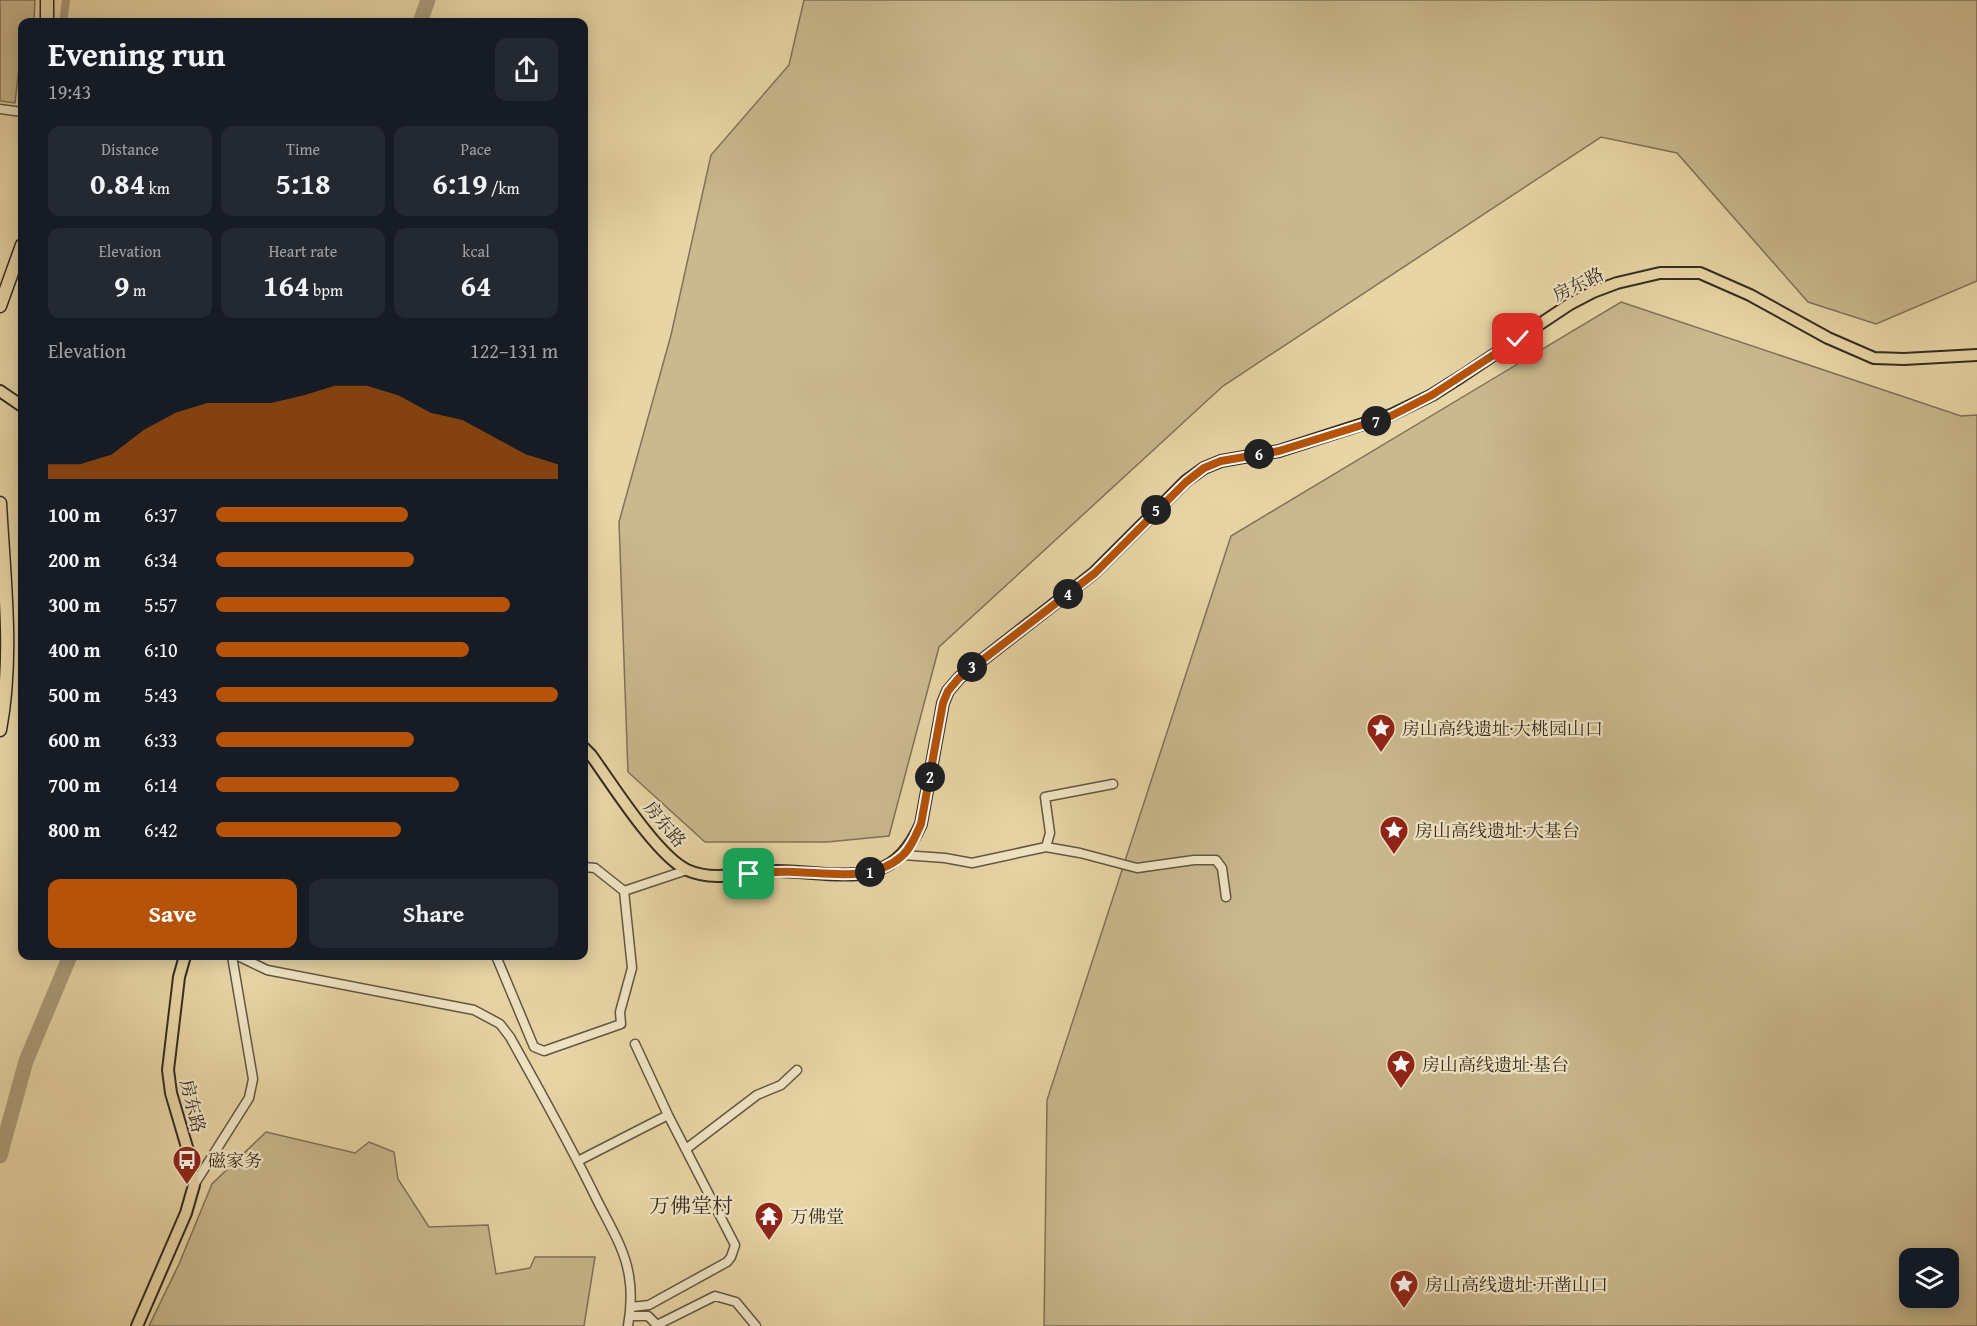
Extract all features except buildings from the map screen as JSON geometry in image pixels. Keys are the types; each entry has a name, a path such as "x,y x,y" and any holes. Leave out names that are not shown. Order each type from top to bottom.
{"highway":[{"path":"47,0 47,18"},
{"path":"0,306 18,256"},
{"path":"0,503 7,640 6,680 0,730"}],"main road":[{"name":"房东路","path":"588,751 658,846 673,861 687,870 701,875 727,876 775,872 855,874 874,872 903,855 914,840 921,824 943,703 948,691 970,669 1095,573 1186,482 1204,468 1221,461 1279,451 1391,416 1432,395 1570,304 1617,283 1660,273 1700,273 1719,280 1828,338 1874,358 1904,359 1977,355"},
{"path":"0,391 18,403"},
{"name":"房东路","path":"137,1326 186,1213 194,1185 189,1154 171,1093 168,1070 179,977 184,960"}],"street":[{"path":"0,109 18,111"},
{"path":"1046,847 1050,833 1045,797 1113,784"},
{"path":"903,855 945,858 972,863 1046,847 1137,868 1194,860 1216,860 1222,868 1226,897"},
{"path":"498,960 534,1047 544,1051 621,1024 620,1012 632,968 624,891 595,868 588,867"},
{"path":"624,891 687,870"},
{"path":"194,1185 249,1098 253,1079 233,960"},
{"path":"247,960 267,969 474,1010 500,1024 510,1037 578,1161 621,1248 629,1274 631,1311 628,1326"},
{"path":"631,1311 649,1305 728,1262 735,1245 668,1115 636,1044"},
{"path":"686,1149 757,1095 781,1085 797,1070"},
{"path":"578,1161 668,1115"},
{"path":"631,1311 648,1316 658,1325 715,1296 736,1302 756,1326"}],"shaded area":[{"path":"0,0 35,0 34,18 18,18 18,76 15,103 0,101"},
{"path":"804,0 1977,0 1977,281 1876,324 1808,302 1677,153 1601,137 1223,386 939,647 889,836 827,842 705,842 628,772 619,522 671,335 711,155 789,65"},
{"path":"1621,302 1961,416 1977,415 1977,1326 1044,1326 1047,1100 1231,536"},
{"path":"266,1132 355,1153 369,1142 394,1152 398,1179 429,1227 488,1225 496,1274 530,1268 535,1257 595,1257 584,1326 149,1326 179,1264 212,1184"}],"waterway":[{"path":"64,18 66,0"},
{"path":"421,18 428,0"},
{"path":"0,1156 26,1061 68,960"}],"place":[{"name":"房山高线遗址·大桃园山口","path":"1381,754"},
{"name":"房山高线遗址·大基台","path":"1394,856"},
{"name":"房山高线遗址·基台","path":"1401,1090"},
{"name":"磁家务","path":"187,1186"},
{"name":"万佛堂","path":"769,1242"},
{"name":"房山高线遗址·开凿山口","path":"1404,1310"}],"district":[{"name":"万佛堂村","path":"691,1205"}],"route":[{"path":"749,874 874,872 903,855 914,840 921,824 943,703 948,691 970,669 1095,573 1186,482 1204,468 1221,461 1279,451 1391,416 1432,395 1518,339"}]}
